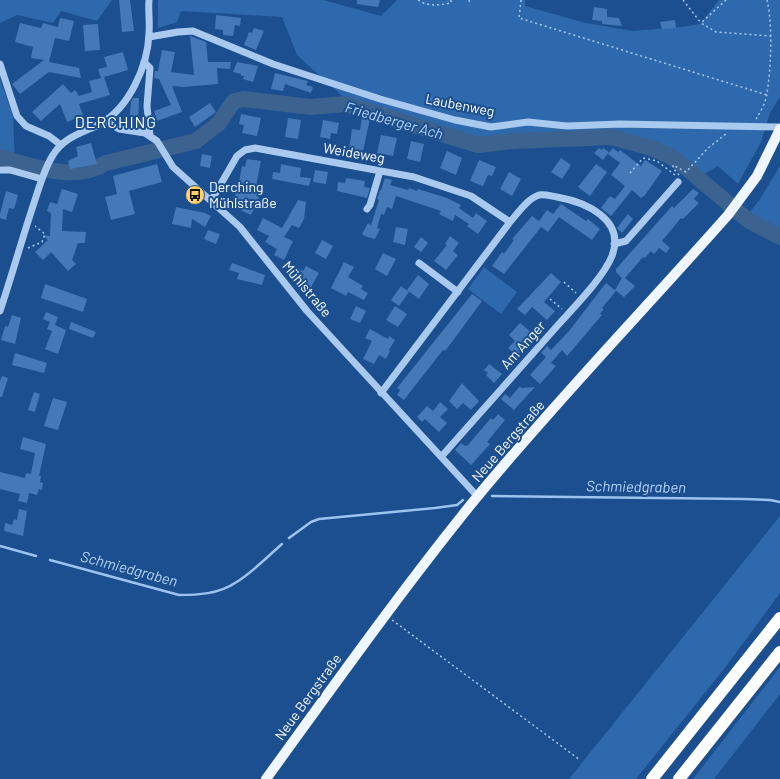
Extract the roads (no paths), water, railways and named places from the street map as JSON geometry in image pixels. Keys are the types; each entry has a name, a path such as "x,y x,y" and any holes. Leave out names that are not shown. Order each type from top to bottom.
{"highway":[{"path":"652,779 780,618"},
{"path":"679,779 780,652"}],"main road":[{"name":"Neue Bergstraße","path":"266,779 386,615 478,497 533,432 728,215 757,176 780,128"}],"street":[{"path":"0,311 20,245 48,165 61,145 79,132 105,121 121,107 137,79 144,62 149,37 149,0"},
{"name":"Laubenweg","path":"149,37 193,31 273,64 380,99 455,120 491,127 528,122 567,126 620,124 753,126 780,128"},
{"path":"144,62 150,68 147,106 150,136"},
{"path":"0,64 17,116 26,126 48,136 61,145"},
{"name":"Mühlstraße","path":"105,121 119,129 139,132 150,136 159,145 173,167 240,227 307,311 478,497"},
{"name":"Weideweg","path":"211,201 237,156 245,150 255,148 414,177 461,192 481,201 510,222"},
{"path":"0,170 10,170 43,177"},
{"path":"367,209 370,205 380,171"},
{"path":"381,393 510,222 529,201 542,194 565,198 589,207 602,215 610,226 614,244 626,241 678,182"},
{"name":"Am Anger","path":"441,457 582,297 607,265 612,255 614,244"},
{"path":"419,263 458,292"}],"waterway":[{"name":"Friedberger Ach","path":"0,157 53,171 81,172 94,169 106,163 196,141 219,123 234,101 244,99 310,107 345,104 478,145 514,141 611,137 648,147 670,156 749,221 780,237"},
{"name":"Schmiedgraben","path":"492,496 744,499 780,502"},
{"name":"Schmiedgraben","path":"289,538 311,522 319,519 435,508 457,505 463,500"},
{"name":"Schmiedgraben","path":"50,560 179,595 193,595 215,592 229,587 247,575 282,544"},
{"name":"Schmiedgraben","path":"0,546 36,556"}],"place":[{"name":"Derching Mühlstraße","path":"195,195"}],"district":[{"name":"DERCHING","path":"116,122"}]}
